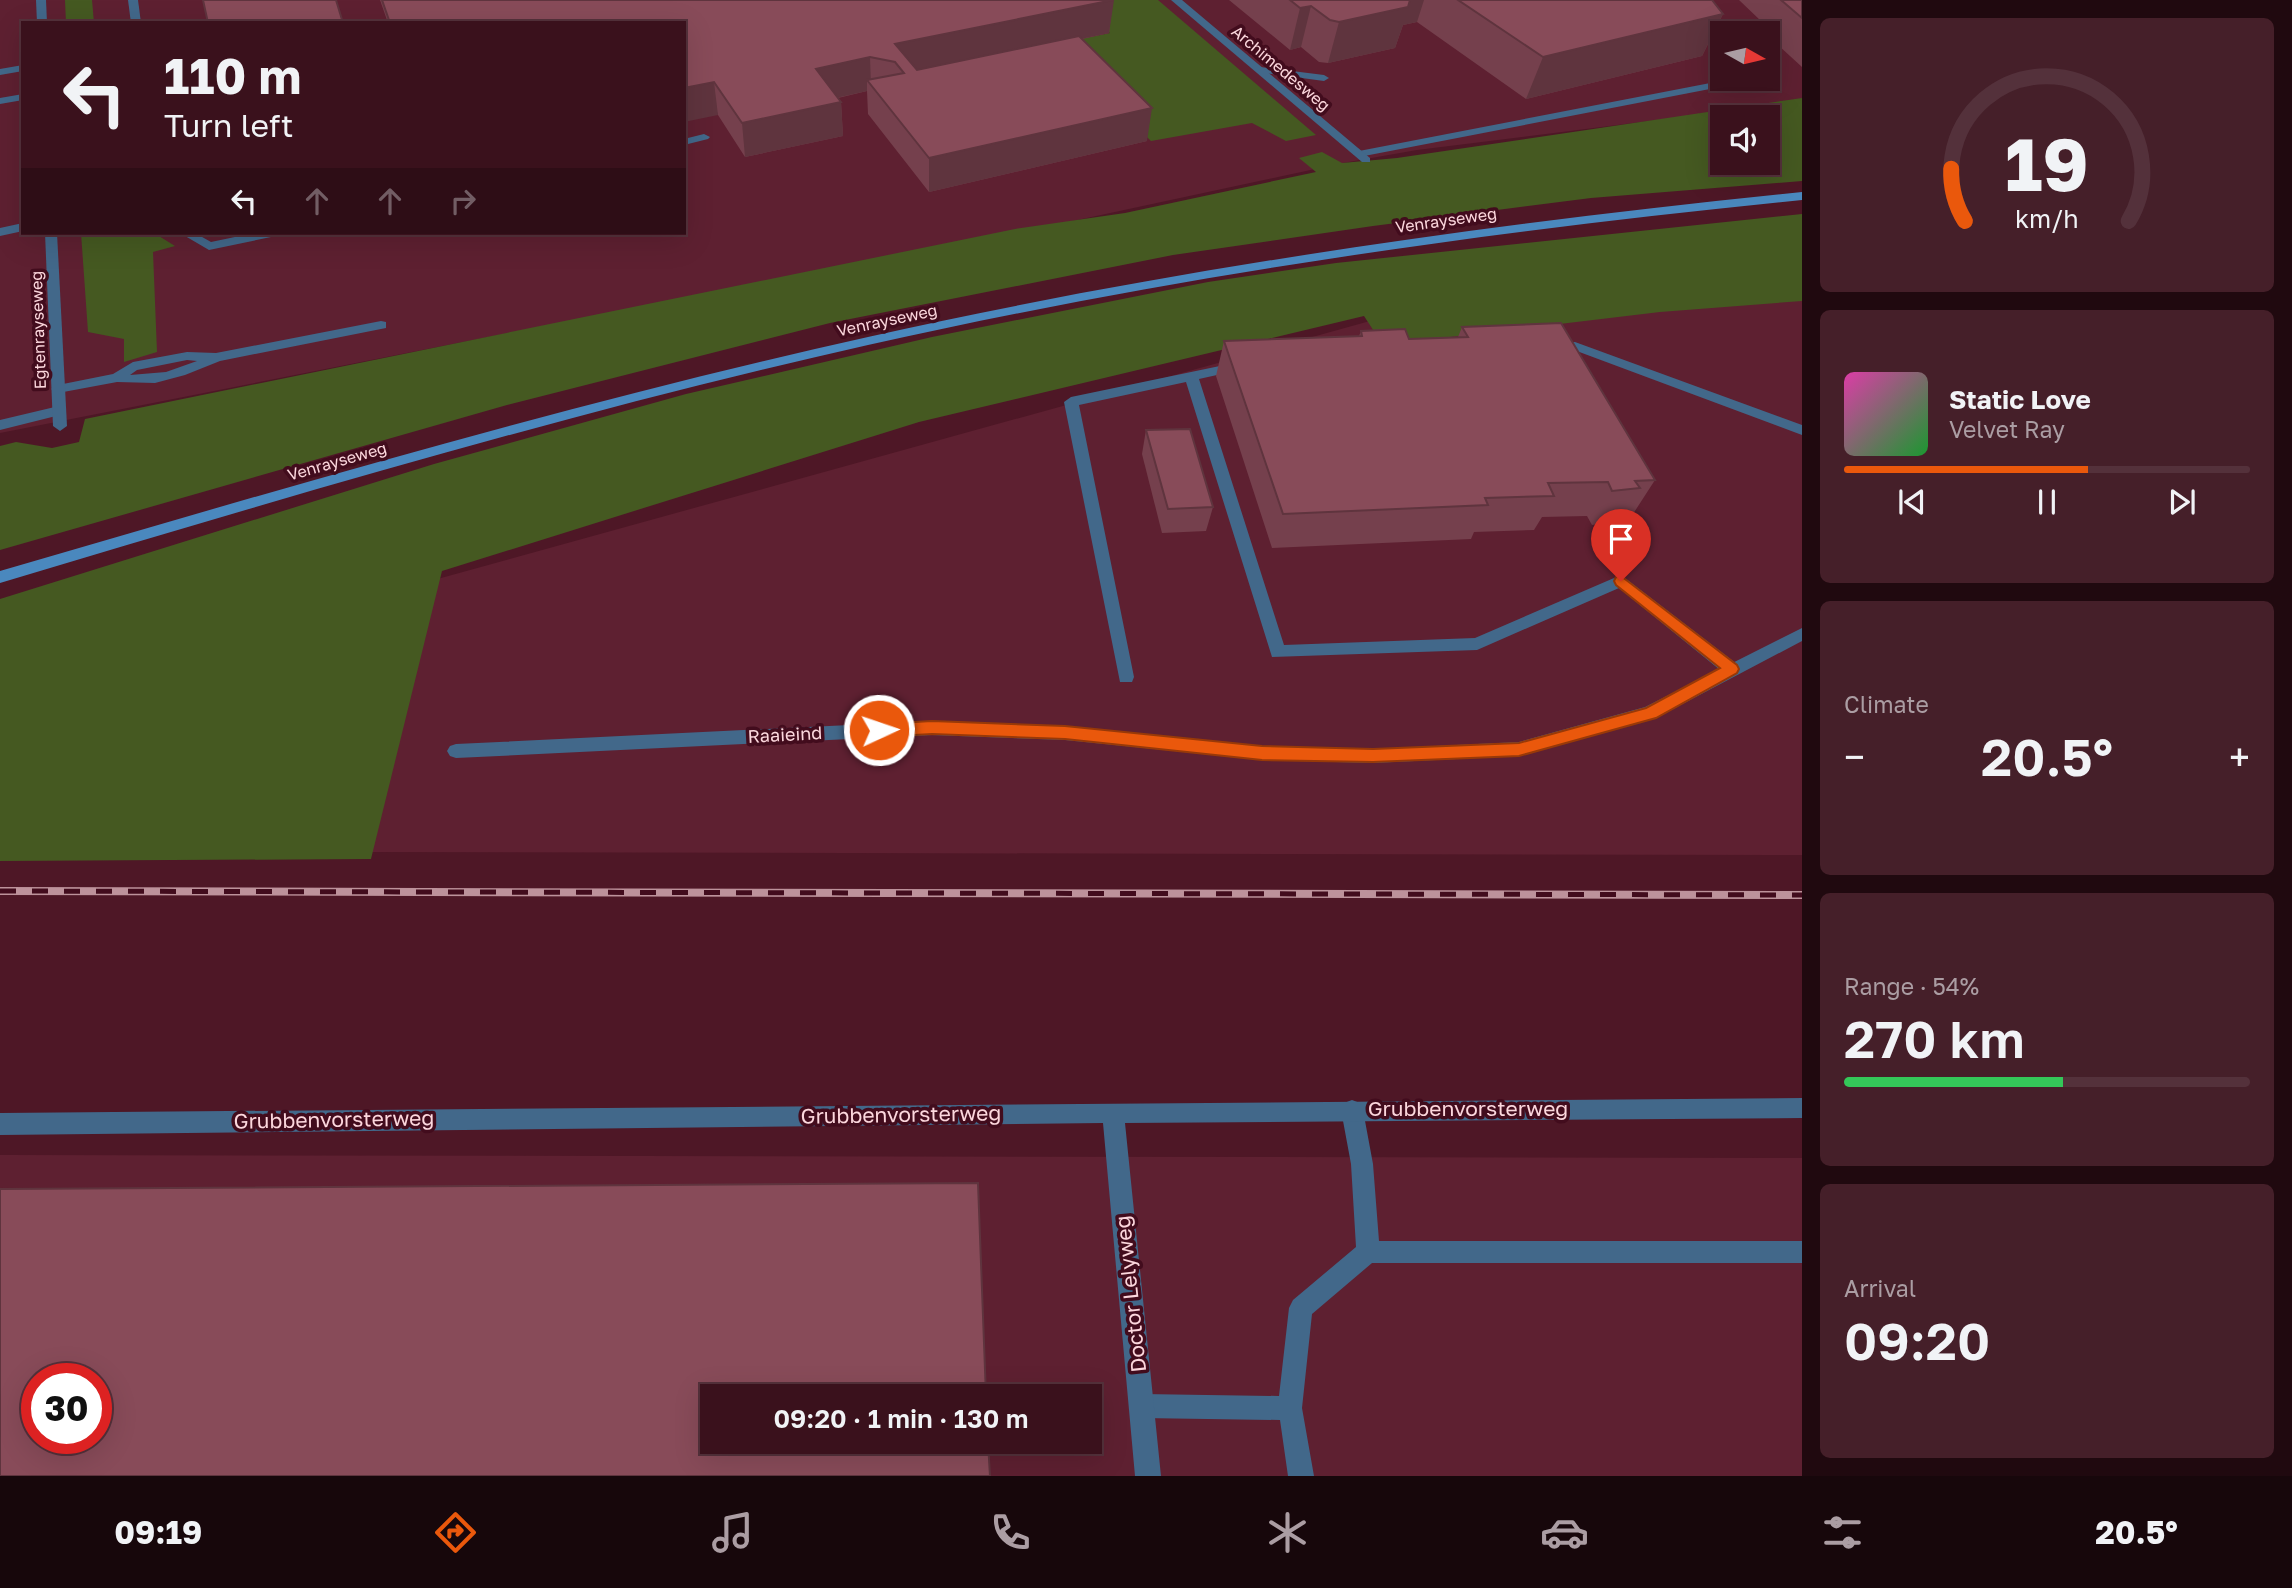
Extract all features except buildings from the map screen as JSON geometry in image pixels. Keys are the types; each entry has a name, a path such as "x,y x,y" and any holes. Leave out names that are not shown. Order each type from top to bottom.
{"main road":[{"name":"Venrayseweg","path":"0,577 357,473 581,412 868,341 1131,288 1296,259 1586,218 1802,196"}],"street":[{"path":"41,0 42,21"},
{"path":"133,0 136,21"},
{"name":"Archimedesweg","path":"1176,0 1362,157 1710,86"},
{"path":"1690,0 1710,24"},
{"path":"0,72 21,68"},
{"path":"1260,70 1324,78"},
{"path":"0,101 21,97"},
{"path":"686,142 704,137"},
{"path":"0,232 21,227"},
{"name":"Egtenrayseweg","path":"0,425 59,419 51,235"},
{"path":"190,235 209,246 261,235"},
{"path":"58,389 117,378 134,382 186,372 216,357 382,325"},
{"path":"1535,348 1575,346 1802,430"},
{"path":"1126,677 1071,402 1254,363"},
{"path":"1191,376 1278,652 1478,644 1621,581 1731,669"},
{"name":"Raaieind","path":"456,751 932,728 1065,733 1262,753 1373,756 1519,749 1650,713 1802,634"},
{"name":"Grubbenvorsterweg","path":"0,1124 1802,1108"},
{"path":"1352,1110 1363,1164 1368,1252"},
{"name":"Doctor Lelyweg","path":"1113,1113 1148,1476"},
{"path":"1301,1476 1290,1408 1301,1308 1368,1252 1802,1252"},
{"path":"1142,1406 1290,1408"}],"shaded area":[{"path":"0,0 1802,0 1802,117 1780,117 1780,105 1710,105 1710,115 1417,150 1343,163 1017,233 0,433"},
{"path":"1802,277 1802,855 354,852 423,583 1406,311"},
{"path":"0,1155 1802,1158 1802,1476 0,1476"}],"green space":[{"path":"65,0 92,0 94,21 66,21"},
{"path":"1075,0 1158,0 1316,135 1286,141 1252,123 1151,141 1076,67 897,77 1110,33"},
{"path":"1802,98 1802,181 1591,198 1173,255 830,323 507,405 0,550 0,446 16,442 52,448 79,442 85,419 1015,229 1125,213 1316,172 1299,158 1322,152 1342,163 1397,158 1710,112 1710,175 1780,175 1780,105 1755,105"},
{"path":"1802,214 1802,301 1660,312 1383,345 1364,316 919,422 442,571 371,859 0,861 0,599 434,464 686,394 932,337 1208,282 1336,263"},
{"path":"81,235 157,235 175,246 153,252 157,352 124,362 124,339 88,332"}],"railway":[{"path":"0,891 1802,895"}],"route":[{"path":"879,730 932,728 1065,733 1262,753 1373,756 1519,749 1650,713 1731,669 1621,581"}]}
